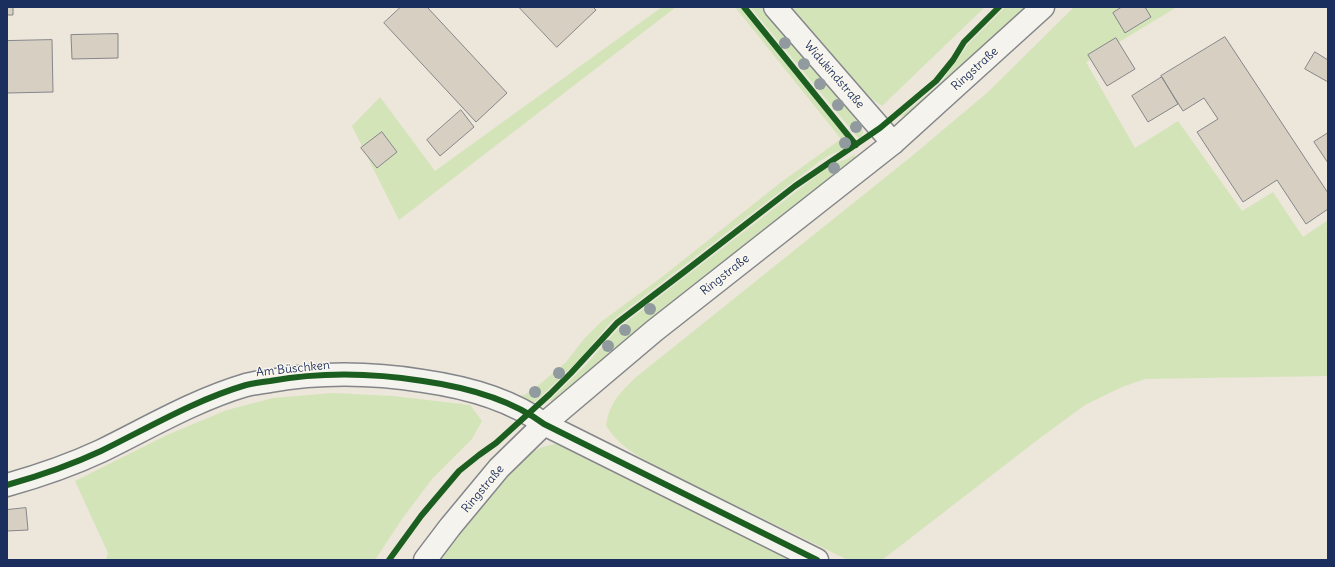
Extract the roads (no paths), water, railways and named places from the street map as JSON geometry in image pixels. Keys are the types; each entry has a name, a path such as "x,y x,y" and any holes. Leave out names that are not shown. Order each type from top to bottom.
{"street":[{"name":"Widukindstraße","path":"775,7 893,143"},
{"name":"Ringstraße","path":"425,560 450,527 499,468 544,424 654,331 893,143 1043,7"},
{"name":"Am Büschken","path":"7,485 66,466 99,452 200,401 247,385 289,378 343,375 406,378 455,386 496,398 530,413 544,424 817,560"}]}
